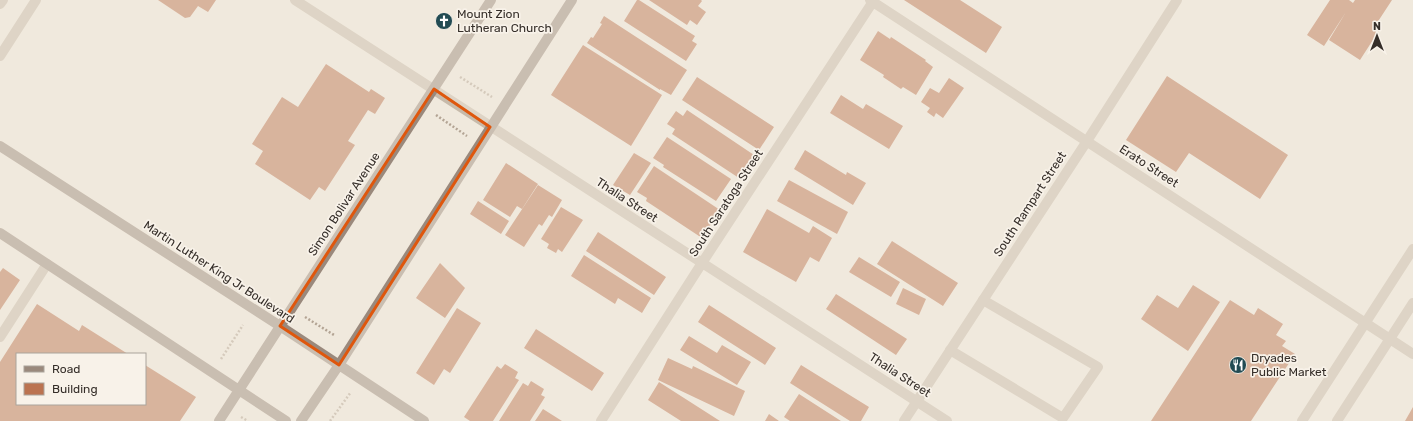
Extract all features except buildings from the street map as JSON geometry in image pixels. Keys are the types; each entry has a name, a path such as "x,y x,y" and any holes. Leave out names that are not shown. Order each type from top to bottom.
{"street":[{"path":"0,4 2,0"},
{"path":"0,56 36,0"},
{"name":"Thalia Street","path":"295,0 947,421"},
{"name":"Simon Bolivar Avenue","path":"219,421 491,0"},
{"path":"301,421 572,0"},
{"name":"South Rampart Street","path":"904,421 1087,142 1177,0"},
{"name":"Erato Street","path":"872,1 1413,354"},
{"name":"South Saratoga Street","path":"601,421 872,1"},
{"name":"Martin Luther King Jr Boulevard","path":"0,146 339,364 424,421"},
{"path":"0,234 286,421"},
{"path":"1302,421 1413,249"},
{"path":"0,337 47,264"},
{"path":"950,350 1064,418 1098,367 983,300"},
{"path":"1337,421 1413,303"}],"path":[{"path":"455,74 492,97"},
{"path":"430,112 467,136"},
{"path":"300,314 334,336"},
{"path":"220,359 243,325"},
{"path":"330,421 352,390"}],"highlighted area":[{"path":"434,89 490,127 339,365 280,326"}],"place":[{"name":"Mount Zion Lutheran Church","path":"444,21"},
{"name":"Dryades Public Market","path":"1238,365"}]}
